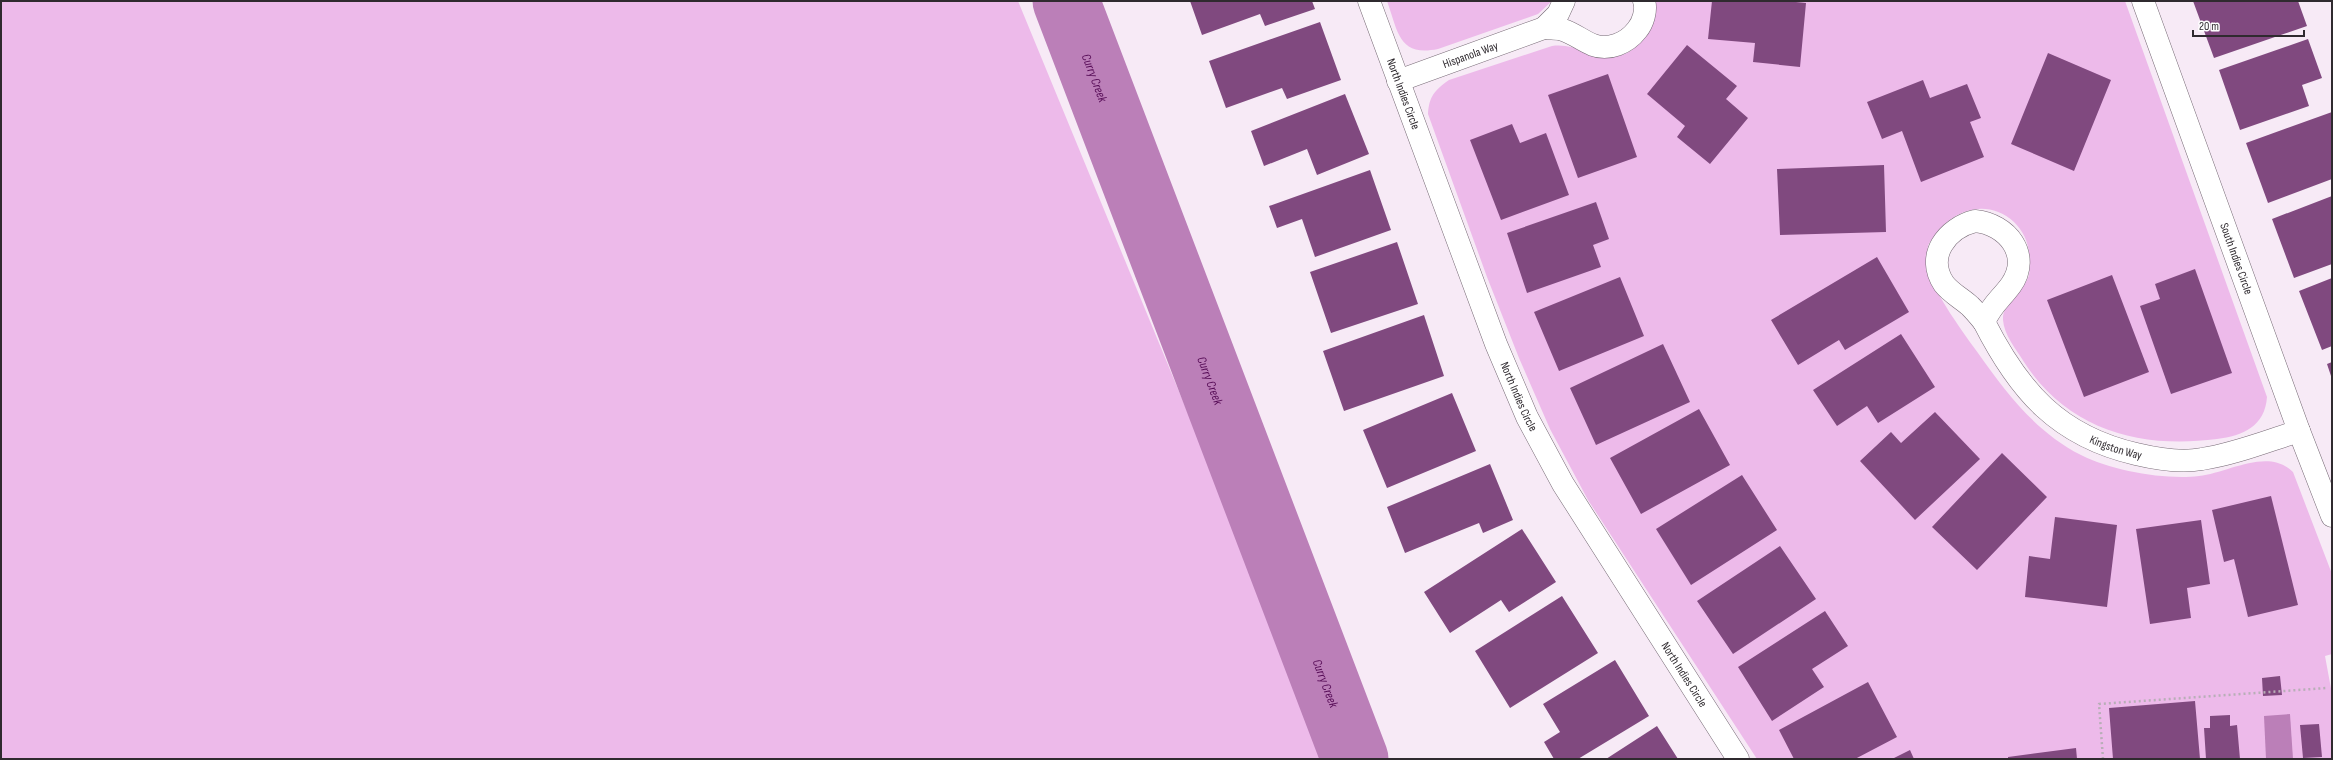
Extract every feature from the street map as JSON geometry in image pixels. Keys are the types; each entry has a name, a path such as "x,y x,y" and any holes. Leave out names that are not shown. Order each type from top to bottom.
{"street":[{"name":"North Indies Circle","path":"1368,1 1496,344 1542,448 1584,519 1738,759"},
{"name":"Hispanola Way","path":"1398,81 1544,28 1558,14 1564,1"},
{"name":"Hispanola Way","path":"1544,28 1563,30 1594,46 1607,47 1620,44 1630,38 1638,29 1644,17 1644,1"},
{"name":"South Indies Circle","path":"2143,1 2299,431 2332,516"},
{"name":"Kingston Way","path":"1984,322 2005,361 2034,398 2062,423 2099,443 2145,456 2182,460 2201,460 2299,431"}],"path":[{"path":"2103,759 2099,704 2327,688"}],"shaded area":[{"path":"1,1 1018,1 1246,554 1320,759 1,759"},
{"path":"1387,1 1552,1 1538,14 1438,49 1425,50 1415,49 1407,45 1402,39 1397,31"},
{"path":"1655,1 2125,1 2267,397 2262,415 2257,422 2244,432 2227,438 2188,441 2161,441 2134,437 2108,430 2084,419 2062,404 2042,385 2024,362 2011,342 2004,326 2003,320 2006,308 2009,302 2023,287 2029,275 2029,254 2028,245 2020,229 2014,222 1994,210 1983,209 1963,212 1944,224 1929,244 1929,272 1937,291 1950,314 2011,397 2050,435 2081,455 2108,466 2123,470 2171,477 2199,476 2260,461 2283,465 2293,472 2332,574 2332,654 2325,656 2332,694 2332,759 1757,759 1588,500 1550,429 1519,358 1487,277 1428,114 1431,98 1436,90 1449,80 1552,46 1576,48 1599,55 1622,55 1633,49 1649,29 1655,12"},
{"path":"2290,714 2293,759 2266,759 2264,716"}],"building":[{"path":"1190,1 1312,1 1315,9 1265,26 1260,14 1202,35"},
{"path":"1712,1 1786,1 1806,3 1800,67 1753,62 1755,43 1708,39"},
{"path":"2193,1 2298,1 2307,26 2214,58"},
{"path":"1320,22 1341,80 1287,99 1282,88 1226,108 1209,61"},
{"path":"2308,39 2322,78 2302,85 2309,106 2240,130 2219,70"},
{"path":"1687,45 1737,86 1726,99 1748,118 1710,164 1677,137 1685,126 1647,94"},
{"path":"2048,53 2111,80 2074,171 2011,144"},
{"path":"1608,74 1637,157 1578,178 1548,95"},
{"path":"1923,80 1930,98 1967,84 1981,118 1970,122 1984,157 1921,182 1902,131 1882,139 1867,102"},
{"path":"1345,94 1369,154 1317,175 1307,149 1264,166 1251,131"},
{"path":"2332,112 2332,179 2268,203 2246,143"},
{"path":"1512,124 1520,143 1546,133 1569,195 1501,220 1470,140"},
{"path":"1884,165 1886,232 1780,235 1777,169"},
{"path":"1370,170 1391,230 1315,257 1302,219 1277,228 1269,206"},
{"path":"2332,196 2332,264 2294,278 2272,219"},
{"path":"1596,202 1609,239 1593,245 1601,267 1527,293 1507,233"},
{"path":"1397,242 1418,304 1331,333 1310,272"},
{"path":"1877,257 1909,312 1845,350 1839,340 1798,365 1771,320"},
{"path":"2195,269 2232,373 2171,394 2140,306 2160,299 2155,284"},
{"path":"2112,275 2149,372 2084,397 2047,300"},
{"path":"1620,277 1644,336 1559,371 1534,312"},
{"path":"2332,278 2332,346 2322,350 2299,291"},
{"path":"1424,315 1444,376 1344,411 1323,351"},
{"path":"1901,334 1935,387 1878,423 1867,406 1837,426 1813,390"},
{"path":"1663,344 1690,402 1596,445 1570,388"},
{"path":"2332,362 2332,379 2327,364"},
{"path":"1452,393 1476,451 1387,488 1363,430"},
{"path":"1699,409 1730,465 1641,514 1610,458"},
{"path":"1935,412 1980,459 1915,520 1860,461 1891,432 1901,443"},
{"path":"2002,453 2047,497 1977,570 1932,527"},
{"path":"1490,464 1513,520 1483,533 1479,523 1405,553 1387,507"},
{"path":"1742,475 1777,530 1691,585 1656,529"},
{"path":"2271,496 2298,605 2248,617 2234,559 2224,562 2212,510"},
{"path":"2055,517 2117,525 2107,607 2025,597 2029,556 2050,559"},
{"path":"2201,520 2210,584 2187,588 2191,618 2150,624 2136,529"},
{"path":"1522,529 1556,582 1509,612 1501,600 1450,633 1424,592"},
{"path":"1780,546 1816,599 1733,654 1697,601"},
{"path":"1562,596 1598,653 1510,708 1475,651"},
{"path":"1825,611 1848,646 1812,669 1824,687 1772,721 1738,667"},
{"path":"1615,660 1649,716 1578,759 1554,759 1544,742 1560,732 1543,704"},
{"path":"2280,676 2282,695 2263,696 2262,678"},
{"path":"1868,682 1897,737 1855,759 1794,759 1779,730"},
{"path":"2195,701 2200,759 2113,759 2109,708"},
{"path":"2230,715 2230,726 2237,725 2240,759 2206,759 2204,728 2210,728 2210,716"},
{"path":"2319,724 2322,757 2303,758 2300,725"},
{"path":"1657,726 1678,759 1606,759"},
{"path":"2076,748 2077,759 2008,759 2008,757"},
{"path":"1910,750 1914,759 1892,759"}],"waterway":[{"name":"Curry Creek","path":"1066,1 1355,759"}]}
